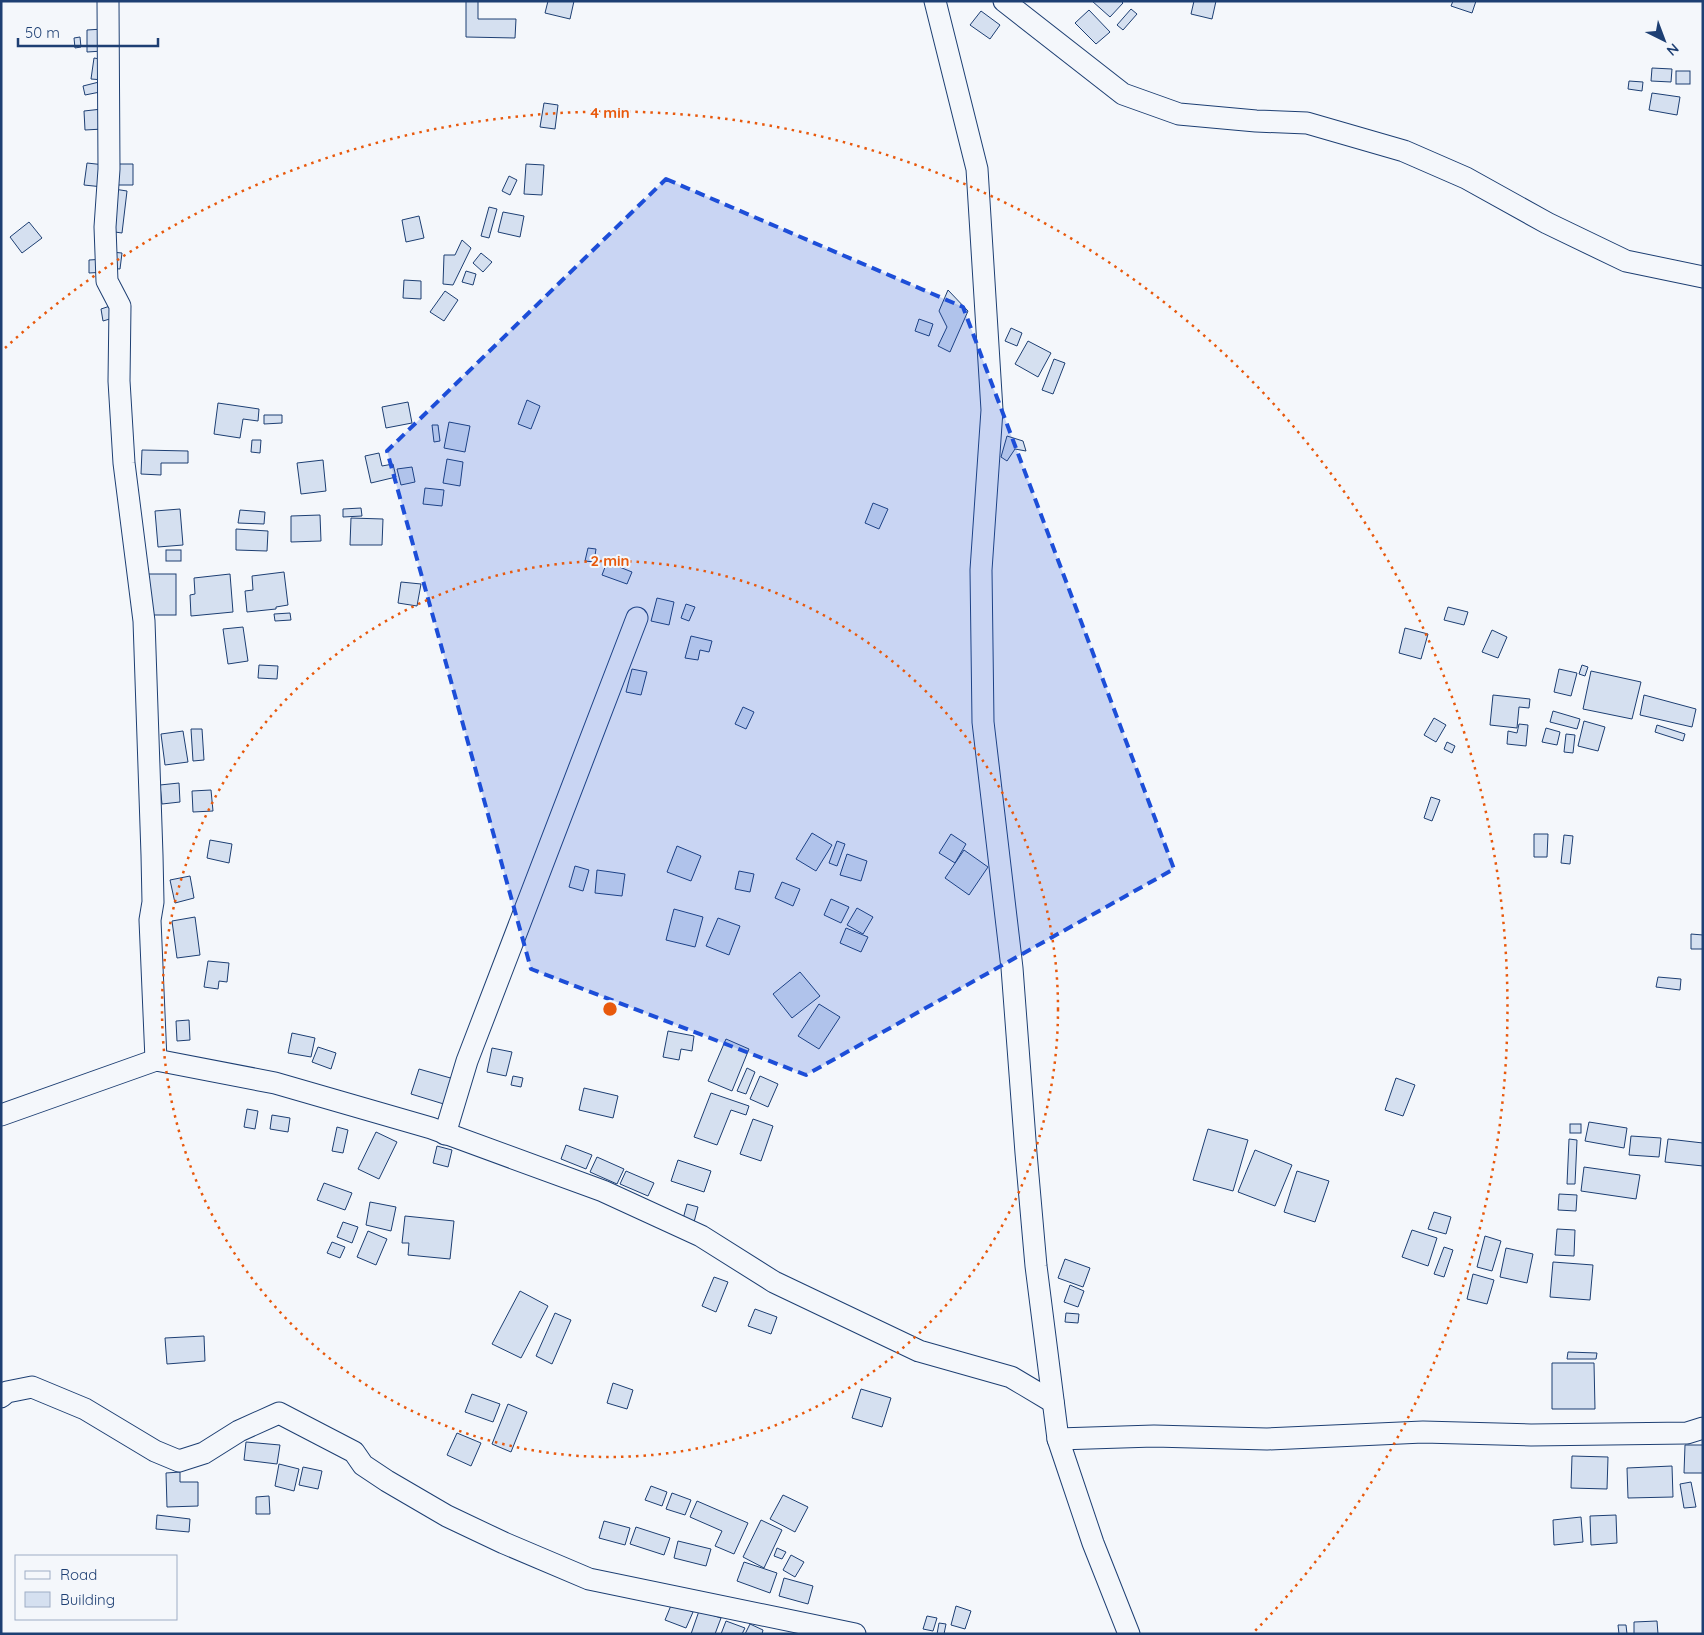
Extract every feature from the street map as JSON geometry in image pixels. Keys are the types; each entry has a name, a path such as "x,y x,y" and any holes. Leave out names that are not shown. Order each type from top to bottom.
{"street":[{"path":"108,1 109,169 105,227 107,281 120,306 119,381 124,463 144,621 153,902 150,920 156,1060"},
{"path":"935,1 978,169 992,410 981,570 983,722 1012,968 1036,1266 1058,1439 1093,1543 1129,1634"},
{"path":"1004,1 1123,94 1179,114 1256,122 1307,123 1404,151 1466,178 1548,223 1626,262 1703,277"},
{"path":"445,1134 467,1061 637,618"},
{"path":"1,1115 156,1060 276,1083 422,1125 603,1191 701,1236 774,1282 919,1351 1011,1377 1053,1402"},
{"path":"1,1397 7,1392 32,1387 85,1409 155,1451 179,1461 204,1453 239,1431 279,1413 354,1452 363,1465 447,1516 588,1579 855,1634"},
{"path":"1058,1439 1154,1436 1266,1439 1423,1432 1532,1435 1687,1433 1703,1428"}],"highlighted area":[{"path":"666,179 963,307 1174,869 806,1075 531,969 387,451"}],"building":[{"path":"466,1 478,1 478,19 516,19 515,38 466,37"},
{"path":"548,1 574,1 570,19 545,13"},
{"path":"1092,1 1121,1 1123,3 1110,17"},
{"path":"1194,1 1216,1 1212,19 1191,14"},
{"path":"1453,1 1476,1 1472,13 1451,6"},
{"path":"1131,9 1137,14 1123,30 1117,25"},
{"path":"1089,10 1110,32 1096,44 1075,23"},
{"path":"981,11 1000,25 990,39 970,25"},
{"path":"103,29 103,51 87,52 87,30"},
{"path":"80,37 81,47 75,48 74,38"},
{"path":"94,58 106,60 104,80 91,79"},
{"path":"1652,68 1672,69 1671,82 1651,81"},
{"path":"1676,71 1690,71 1690,84 1676,84"},
{"path":"103,81 105,91 85,95 83,86"},
{"path":"1629,81 1643,82 1642,91 1628,89"},
{"path":"1652,93 1680,97 1677,115 1649,110"},
{"path":"544,103 558,105 555,129 540,127"},
{"path":"102,109 103,129 85,130 84,111"},
{"path":"87,163 105,165 103,187 84,185"},
{"path":"114,164 133,164 133,185 113,185"},
{"path":"526,164 544,165 542,195 524,194"},
{"path":"509,176 517,180 510,195 502,191"},
{"path":"114,189 127,191 122,233 108,231"},
{"path":"489,207 497,209 489,238 481,236"},
{"path":"503,212 524,216 520,237 498,232"},
{"path":"419,216 424,238 406,242 402,220"},
{"path":"29,222 42,238 22,253 10,237"},
{"path":"462,240 471,248 453,285 443,284 444,255 455,255"},
{"path":"111,252 122,253 120,269 109,268"},
{"path":"481,253 492,262 483,272 473,263"},
{"path":"105,259 106,272 89,273 89,260"},
{"path":"466,271 476,274 473,285 462,282"},
{"path":"404,280 421,281 421,299 403,298"},
{"path":"948,290 968,311 950,352 938,346 947,327 939,311"},
{"path":"445,291 458,300 444,321 430,312"},
{"path":"110,306 113,318 103,321 101,309"},
{"path":"919,319 933,324 929,336 915,331"},
{"path":"1011,328 1022,333 1017,346 1005,341"},
{"path":"1028,341 1051,353 1038,377 1015,364"},
{"path":"1054,359 1065,363 1053,394 1042,390"},
{"path":"527,400 540,406 531,429 518,424"},
{"path":"408,402 412,423 386,428 382,407"},
{"path":"218,403 259,409 258,421 243,419 240,438 214,434"},
{"path":"264,415 282,415 282,423 264,424"},
{"path":"449,422 470,426 465,452 444,448"},
{"path":"432,425 438,425 440,441 434,442"},
{"path":"1007,436 1023,441 1026,451 1015,449 1007,461 1001,457"},
{"path":"252,440 261,440 260,453 251,452"},
{"path":"142,450 188,451 188,463 161,463 161,475 141,474"},
{"path":"379,453 382,466 393,464 396,477 371,483 365,456"},
{"path":"447,459 463,462 460,486 443,483"},
{"path":"323,460 326,491 301,494 297,463"},
{"path":"412,467 415,482 401,485 397,469"},
{"path":"425,488 444,490 442,506 423,504"},
{"path":"873,503 888,509 879,529 865,523"},
{"path":"361,508 362,516 343,517 343,509"},
{"path":"180,509 183,545 158,547 155,511"},
{"path":"240,510 265,512 264,524 238,523"},
{"path":"320,515 321,541 291,542 291,516"},
{"path":"351,518 383,519 382,545 350,545"},
{"path":"236,529 268,531 267,551 236,550"},
{"path":"588,548 596,549 594,562 585,561"},
{"path":"166,550 181,550 181,561 166,561"},
{"path":"607,562 632,572 627,584 602,575"},
{"path":"284,572 288,605 276,607 276,609 247,612 245,591 253,590 252,576"},
{"path":"147,574 176,574 176,615 147,615"},
{"path":"230,574 233,612 191,616 190,595 195,594 194,578"},
{"path":"401,582 421,584 417,606 398,603"},
{"path":"657,598 674,602 669,625 651,621"},
{"path":"686,604 695,607 689,621 681,618"},
{"path":"1448,607 1468,612 1464,625 1444,620"},
{"path":"290,613 291,620 275,621 274,614"},
{"path":"243,627 248,661 228,664 223,629"},
{"path":"1405,628 1428,634 1421,659 1399,653"},
{"path":"1492,630 1507,637 1498,658 1482,652"},
{"path":"691,636 712,641 709,652 700,650 698,660 685,658"},
{"path":"259,665 278,666 277,679 258,678"},
{"path":"1582,665 1588,667 1585,676 1579,674"},
{"path":"632,669 647,672 641,695 626,692"},
{"path":"1559,669 1577,673 1571,696 1554,692"},
{"path":"1591,671 1641,682 1632,719 1583,709"},
{"path":"1493,695 1530,699 1529,708 1519,707 1517,728 1490,725"},
{"path":"1644,695 1696,709 1692,727 1640,715"},
{"path":"743,707 754,712 746,729 735,724"},
{"path":"1553,711 1580,719 1577,729 1550,722"},
{"path":"1434,718 1446,725 1436,742 1424,735"},
{"path":"1584,721 1605,727 1598,751 1578,746"},
{"path":"1519,724 1528,725 1526,746 1507,744 1508,731 1517,733"},
{"path":"1657,725 1685,734 1683,741 1655,732"},
{"path":"1546,728 1560,732 1557,745 1542,742"},
{"path":"191,729 202,729 204,760 193,761"},
{"path":"183,731 188,762 165,765 161,734"},
{"path":"1566,734 1575,735 1573,753 1564,752"},
{"path":"1447,742 1455,746 1452,753 1444,749"},
{"path":"179,783 180,802 162,804 160,785"},
{"path":"211,790 213,811 193,812 192,791"},
{"path":"1431,797 1440,800 1432,821 1424,818"},
{"path":"812,833 832,845 816,871 796,859"},
{"path":"951,834 966,844 955,863 939,853"},
{"path":"1534,834 1548,834 1547,857 1534,857"},
{"path":"1564,835 1573,836 1570,864 1561,863"},
{"path":"210,840 232,844 229,863 207,858"},
{"path":"837,841 845,844 837,866 829,863"},
{"path":"677,846 701,856 691,881 667,872"},
{"path":"964,850 988,867 969,895 945,878"},
{"path":"847,854 867,861 861,881 840,875"},
{"path":"575,866 589,870 583,891 569,887"},
{"path":"597,870 625,874 622,896 595,893"},
{"path":"739,871 754,874 750,892 735,889"},
{"path":"190,876 194,898 175,903 170,880"},
{"path":"782,882 800,889 793,906 775,898"},
{"path":"831,899 849,907 841,923 824,915"},
{"path":"857,908 873,917 863,934 847,925"},
{"path":"674,909 703,917 695,947 666,940"},
{"path":"195,917 200,955 177,958 172,921"},
{"path":"718,918 740,926 729,955 706,946"},
{"path":"846,928 868,937 861,952 840,943"},
{"path":"1691,934 1703,935 1703,949 1691,949"},
{"path":"208,961 229,963 227,982 219,981 218,989 204,987"},
{"path":"800,972 820,996 792,1018 773,994"},
{"path":"1658,977 1681,979 1680,990 1656,987"},
{"path":"819,1004 840,1017 819,1049 798,1036"},
{"path":"189,1020 190,1040 177,1041 176,1021"},
{"path":"668,1031 694,1036 692,1051 681,1049 679,1060 663,1057"},
{"path":"292,1033 315,1038 311,1057 288,1053"},
{"path":"726,1039 749,1049 732,1091 708,1081"},
{"path":"318,1047 336,1053 331,1069 312,1062"},
{"path":"492,1048 512,1052 506,1076 487,1072"},
{"path":"747,1068 755,1072 746,1094 737,1091"},
{"path":"419,1069 454,1079 447,1105 411,1094"},
{"path":"513,1076 523,1078 521,1087 511,1085"},
{"path":"760,1076 778,1084 768,1107 750,1099"},
{"path":"1396,1078 1415,1085 1403,1116 1385,1110"},
{"path":"584,1088 618,1096 613,1118 579,1110"},
{"path":"711,1093 749,1106 746,1115 731,1110 717,1145 694,1137"},
{"path":"247,1109 258,1111 255,1129 244,1127"},
{"path":"272,1115 290,1118 288,1132 270,1129"},
{"path":"753,1119 773,1126 761,1161 740,1154"},
{"path":"1589,1122 1627,1128 1624,1148 1585,1141"},
{"path":"1570,1124 1581,1124 1581,1133 1570,1133"},
{"path":"337,1127 348,1130 343,1153 332,1151"},
{"path":"1208,1129 1248,1140 1233,1191 1193,1180"},
{"path":"376,1132 397,1142 379,1179 358,1169"},
{"path":"1631,1136 1661,1138 1659,1157 1629,1155"},
{"path":"1569,1139 1577,1140 1575,1184 1567,1184"},
{"path":"1668,1139 1703,1143 1703,1166 1665,1162"},
{"path":"566,1145 592,1155 586,1169 561,1159"},
{"path":"437,1146 452,1150 448,1167 433,1163"},
{"path":"1255,1150 1292,1165 1275,1206 1238,1192"},
{"path":"597,1157 624,1169 617,1184 590,1172"},
{"path":"678,1160 711,1171 704,1192 671,1181"},
{"path":"1584,1167 1640,1175 1636,1199 1581,1191"},
{"path":"626,1171 654,1183 648,1196 620,1184"},
{"path":"1297,1171 1329,1181 1315,1222 1284,1212"},
{"path":"324,1183 352,1193 345,1210 317,1200"},
{"path":"1559,1194 1577,1195 1576,1211 1558,1210"},
{"path":"370,1202 396,1207 391,1231 366,1225"},
{"path":"687,1204 698,1207 694,1222 683,1219"},
{"path":"1434,1212 1451,1217 1446,1234 1428,1229"},
{"path":"405,1216 454,1221 450,1259 408,1255 409,1243 402,1243"},
{"path":"343,1222 358,1227 352,1243 337,1237"},
{"path":"1557,1229 1575,1230 1574,1256 1555,1255"},
{"path":"1412,1230 1437,1238 1428,1266 1402,1257"},
{"path":"368,1231 387,1239 376,1265 357,1257"},
{"path":"1485,1236 1501,1241 1492,1271 1477,1267"},
{"path":"332,1242 345,1247 340,1258 327,1253"},
{"path":"1444,1247 1453,1250 1444,1277 1434,1274"},
{"path":"1506,1248 1533,1254 1527,1283 1500,1277"},
{"path":"1065,1259 1090,1268 1083,1287 1058,1278"},
{"path":"1553,1262 1593,1265 1590,1300 1550,1297"},
{"path":"1473,1274 1494,1280 1487,1304 1467,1299"},
{"path":"714,1277 728,1282 716,1312 702,1306"},
{"path":"1070,1285 1084,1291 1078,1307 1064,1302"},
{"path":"520,1291 548,1306 521,1358 492,1344"},
{"path":"755,1309 777,1317 771,1334 748,1326"},
{"path":"555,1313 571,1320 552,1364 536,1356"},
{"path":"1066,1313 1079,1314 1078,1323 1065,1322"},
{"path":"204,1336 205,1361 167,1364 165,1338"},
{"path":"1568,1352 1597,1353 1596,1359 1567,1359"},
{"path":"1552,1363 1594,1363 1595,1409 1552,1409"},
{"path":"613,1383 633,1390 627,1409 607,1403"},
{"path":"861,1389 891,1398 882,1427 852,1418"},
{"path":"472,1394 500,1404 493,1422 465,1412"},
{"path":"508,1404 527,1412 511,1452 492,1444"},
{"path":"457,1433 481,1443 471,1466 447,1455"},
{"path":"246,1442 280,1445 277,1464 244,1460"},
{"path":"1685,1445 1703,1445 1703,1473 1684,1473"},
{"path":"1572,1456 1608,1457 1607,1489 1571,1488"},
{"path":"279,1464 299,1469 294,1491 275,1486"},
{"path":"1672,1466 1673,1497 1628,1498 1627,1468"},
{"path":"303,1467 322,1471 318,1489 299,1485"},
{"path":"180,1472 180,1482 198,1482 198,1506 167,1507 166,1473"},
{"path":"1691,1482 1696,1507 1684,1508 1680,1484"},
{"path":"651,1486 667,1492 662,1506 645,1500"},
{"path":"672,1493 691,1500 685,1515 666,1509"},
{"path":"783,1495 808,1507 795,1532 770,1519"},
{"path":"269,1496 270,1514 256,1514 256,1497"},
{"path":"697,1501 748,1523 734,1554 715,1546 722,1531 690,1517"},
{"path":"157,1515 190,1519 189,1532 156,1529"},
{"path":"1616,1515 1617,1543 1591,1545 1590,1516"},
{"path":"1581,1517 1583,1542 1554,1545 1553,1520"},
{"path":"761,1520 782,1530 764,1568 743,1557"},
{"path":"604,1521 630,1528 625,1545 599,1538"},
{"path":"636,1527 670,1538 664,1555 630,1544"},
{"path":"678,1541 711,1549 706,1566 674,1558"},
{"path":"777,1548 786,1552 782,1559 774,1556"},
{"path":"791,1555 804,1562 795,1577 783,1570"},
{"path":"744,1562 777,1573 770,1593 737,1581"},
{"path":"784,1578 813,1586 808,1604 779,1596"},
{"path":"672,1603 693,1612 686,1628 665,1620"},
{"path":"956,1606 971,1611 965,1629 951,1625"},
{"path":"699,1611 721,1618 715,1634 691,1634"},
{"path":"927,1616 937,1618 933,1631 923,1629"},
{"path":"726,1621 745,1628 742,1634 721,1634"},
{"path":"1657,1621 1658,1634 1634,1634 1634,1622"},
{"path":"939,1623 946,1624 944,1634 937,1634"},
{"path":"750,1624 763,1630 762,1634 745,1634"},
{"path":"1618,1625 1626,1625 1627,1634 1619,1634"}]}
